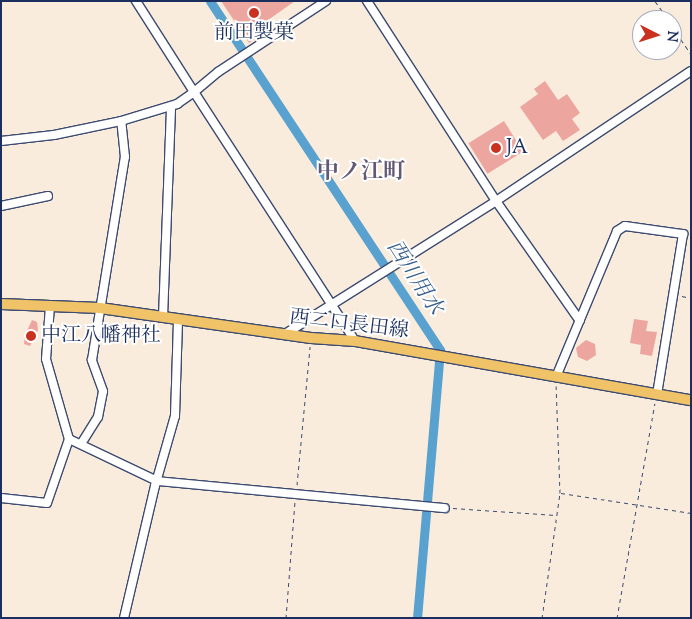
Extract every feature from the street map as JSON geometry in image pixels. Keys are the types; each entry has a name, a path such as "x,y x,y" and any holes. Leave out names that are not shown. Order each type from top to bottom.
{"main road":[{"name":"西二口長田線","path":"1,304 100,308 178,321 311,338 356,341 691,400"}],"street":[{"path":"136,1 356,341"},
{"path":"1,141 54,135 121,121 171,107 187,99 218,72 326,1"},
{"path":"366,1 496,201 580,321"},
{"path":"285,334 398,260 496,201 691,71"},
{"path":"163,317 171,107"},
{"path":"81,444 98,417 103,391 92,360 125,157 121,121"},
{"path":"1,206 48,196"},
{"path":"556,377 617,231 625,226 683,234 657,394"},
{"path":"1,498 47,503 69,439 46,359 50,306"},
{"path":"124,618 157,481 175,416 178,321"},
{"path":"69,439 157,481 445,508"}],"path":[{"path":"682,41 691,54"},
{"path":"674,295 691,298"},
{"path":"286,618 311,338"},
{"path":"542,618 560,493 556,377"},
{"path":"617,618 657,394"},
{"path":"560,493 638,503 691,513"},
{"path":"445,508 556,515"}],"building":[{"name":"前田製菓","path":"221,1 295,1 261,25 265,31 249,43"},
{"path":"545,81 558,100 567,94 580,113 572,119 580,130 563,141 556,131 543,140 520,107 538,94 534,89"},
{"name":"JA","path":"504,121 523,152 487,174 468,143"},
{"path":"634,319 648,321 646,331 657,332 652,356 640,354 641,345 630,343"},
{"name":"中江八幡神社","path":"32,320 37,322 38,330 30,346 24,344 25,335"},
{"path":"586,340 595,344 596,355 587,361 578,357 576,348"}],"waterway":[{"name":"西川用水","path":"210,1 440,350 417,618"}],"place":[{"name":"前田製菓","path":"254,13"},
{"name":"JA","path":"496,148"},
{"name":"中江八幡神社","path":"31,336"}],"district":[{"name":"中ノ江町","path":"361,174"}]}
